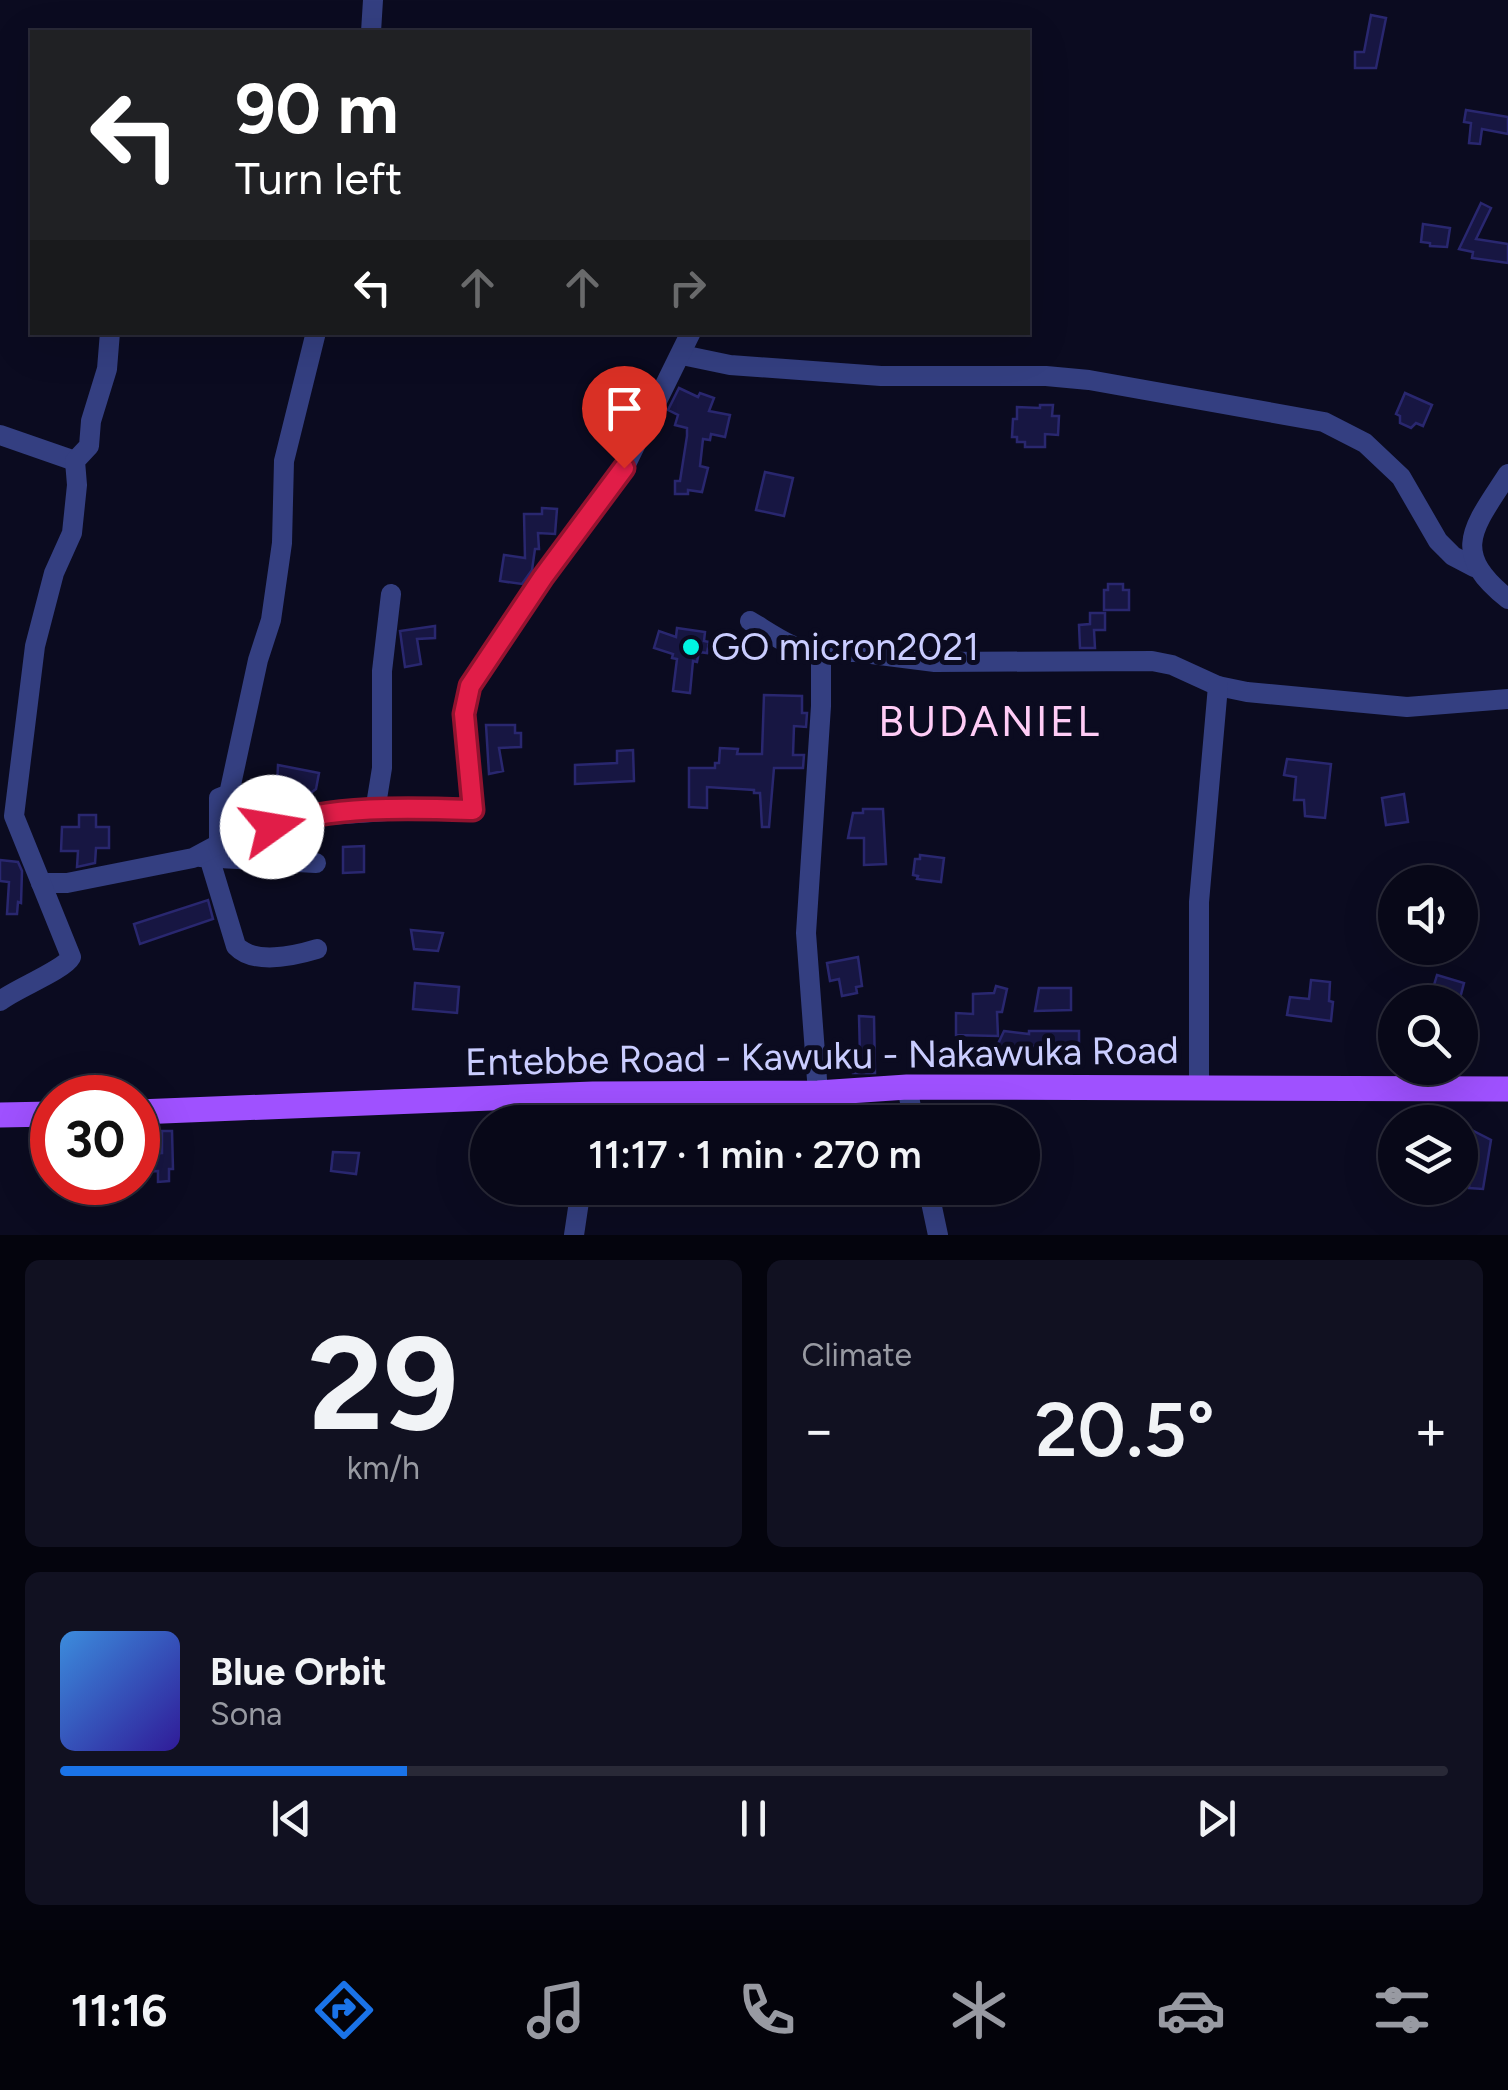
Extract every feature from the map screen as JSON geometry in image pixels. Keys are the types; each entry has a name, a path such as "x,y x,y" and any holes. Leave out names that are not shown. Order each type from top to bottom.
{"main road":[{"name":"Entebbe Road - Kawuku - Nakawuka Road","path":"160,1111 593,1094 818,1093 907,1087 1508,1089"},
{"path":"0,1115 30,1114"}],"street":[{"path":"371,30 373,0"},
{"path":"0,1000 68,964 71,957 7,816 35,646 54,573 72,532 75,462 89,446 91,421 107,369 110,335"},
{"path":"315,335 284,461 282,543 271,620 258,660 229,794 219,798 207,853 240,952 248,956 288,956 317,949"},
{"path":"41,884 66,884 207,853 284,823 375,811 473,810 464,714 470,686 543,577 624,468 691,335"},
{"path":"682,355 730,365 851,374 1090,380 1324,422 1365,443 1401,477 1438,540 1453,556 1474,566 1508,599"},
{"path":"0,436 75,462"},
{"path":"1474,566 1474,536 1479,520 1508,474"},
{"path":"375,811 382,768 382,671 391,594"},
{"path":"750,621 808,652 856,652 934,662 1152,660 1218,686 1407,707 1508,699"},
{"path":"818,1093 806,933 822,706 821,652"},
{"path":"1199,1088 1199,902 1218,686"},
{"path":"207,853 316,863"},
{"path":"907,1087 911,1105"},
{"path":"592,1105 593,1094"},
{"path":"574,1235 579,1205"},
{"path":"932,1205 938,1235"}],"building":[{"path":"1371,15 1386,18 1376,68 1355,68 1355,52 1364,52"},
{"path":"1466,110 1508,117 1508,134 1482,129 1480,144 1469,143 1471,123 1464,122"},
{"path":"1481,203 1491,208 1476,239 1508,244 1508,263 1472,258 1473,252 1459,249"},
{"path":"1423,224 1450,228 1447,247 1421,242"},
{"path":"679,388 698,397 700,393 714,398 709,411 730,415 725,437 711,434 710,440 703,439 700,466 708,468 702,492 688,490 688,494 675,494 687,428 675,425 678,415 668,410"},
{"path":"1405,393 1432,405 1423,426 1416,423 1411,428 1400,423 1396,414"},
{"path":"1053,405 1052,416 1059,416 1058,435 1045,434 1045,447 1025,447 1025,442 1012,437 1017,407"},
{"path":"765,472 793,478 784,516 756,510"},
{"path":"542,508 557,509 555,534 538,533 539,549 535,549 532,570 522,584 500,581 504,555 525,558 524,514 542,514"},
{"path":"1108,584 1123,584 1123,590 1129,590 1129,610 1104,610 1104,590 1108,590"},
{"path":"1090,613 1105,613 1105,630 1094,630 1095,648 1080,648 1079,625 1090,624"},
{"path":"435,626 435,638 417,639 421,664 405,667 400,631"},
{"path":"677,628 705,632 704,641 709,642 707,653 699,652 697,662 693,661 690,693 673,691 677,659 654,648 659,631 676,637"},
{"path":"764,695 802,696 802,713 807,713 806,727 794,726 793,755 804,755 803,768 774,768 769,827 762,827 760,793 754,790 707,787 707,808 689,807 689,768 715,768 720,748 738,749 737,754 762,754"},
{"path":"486,725 515,725 515,733 521,733 521,747 499,748 503,771 489,774"},
{"path":"633,750 634,781 575,784 575,765 617,763 617,751"},
{"path":"1287,759 1331,764 1325,818 1305,816 1304,800 1294,800 1296,777 1284,775"},
{"path":"278,765 319,773 316,789 312,792 277,788"},
{"path":"1404,794 1408,822 1386,825 1382,798"},
{"path":"863,809 883,809 886,864 864,865 864,838 848,838 853,813 863,813"},
{"path":"79,815 96,815 96,827 109,827 109,848 96,848 95,863 77,867 78,851 61,851 62,827 79,827"},
{"path":"364,846 364,872 343,873 343,847"},
{"path":"920,855 944,858 941,882 913,875 915,859 920,859"},
{"path":"0,860 18,862 22,871 17,914 7,914 9,882 0,881"},
{"path":"208,900 213,919 140,944 134,924"},
{"path":"411,930 443,933 438,951 414,949"},
{"path":"858,957 862,986 856,987 857,993 842,996 839,979 830,981 827,963"},
{"path":"1437,975 1464,983 1463,985 1434,985"},
{"path":"1311,980 1330,982 1331,1021 1287,1015 1290,997 1309,999"},
{"path":"415,983 459,987 457,1013 413,1009"},
{"path":"996,986 1007,989 1002,1012 997,1012 998,1036 956,1035 956,1013 973,1014 973,994 994,993"},
{"path":"1039,988 1071,988 1071,1010 1035,1011"},
{"path":"859,1016 874,1017 875,1073 853,1073 853,1056 860,1056"},
{"path":"1004,1031 1079,1031 1079,1049 1018,1045 1014,1054 997,1046"},
{"path":"162,1131 172,1131 173,1169 169,1169 169,1181 160,1182 160,1153"},
{"path":"1478,1133 1491,1140 1483,1189 1478,1189"},
{"path":"333,1152 359,1153 356,1174 331,1171"}],"place":[{"name":"GO micron2021","path":"691,647"}],"district":[{"name":"BUDANIEL","path":"990,721"}],"route":[{"path":"272,827 329,815 375,811 473,810 464,714 470,686 543,577 624,468"}]}
